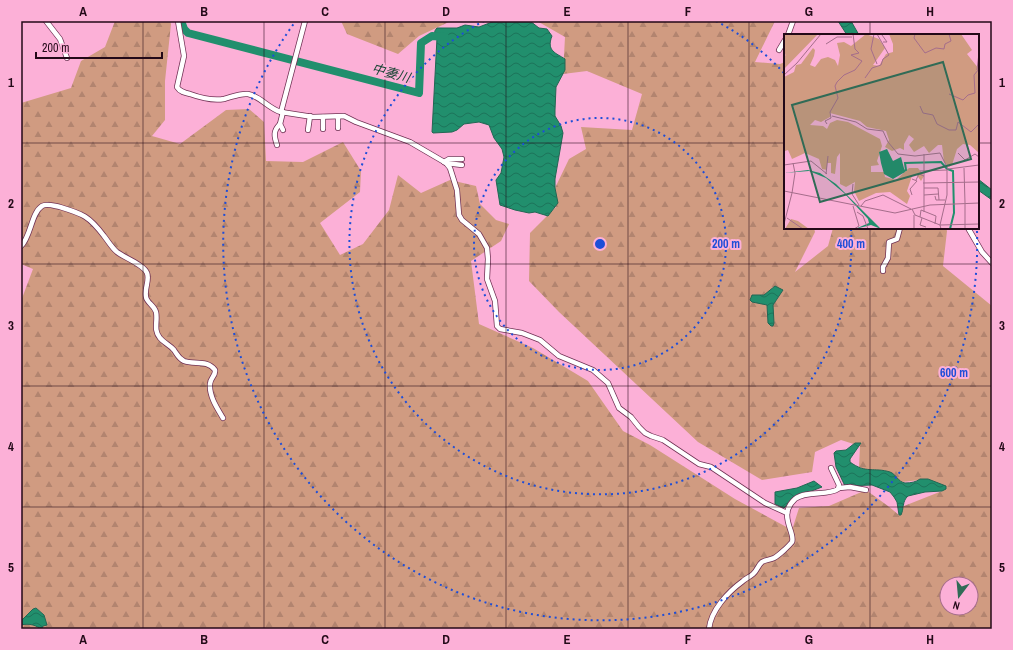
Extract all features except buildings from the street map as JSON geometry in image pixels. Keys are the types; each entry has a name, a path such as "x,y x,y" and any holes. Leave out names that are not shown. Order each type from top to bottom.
{"street":[{"path":"46,21 60,39 68,58"},
{"path":"178,21 184,56 176,87 178,89 201,98 212,99 223,99 241,94 251,95 277,111 282,112 322,117 344,116 410,142 445,162 462,165"},
{"path":"277,145 274,133 280,124 305,21"},
{"path":"788,34 793,21"},
{"path":"779,50 784,42"},
{"path":"308,130 310,116"},
{"path":"322,117 322,129"},
{"path":"338,117 338,128"},
{"path":"280,124 283,130"},
{"path":"445,162 449,159 462,159"},
{"path":"445,162 450,168 457,190 459,215 462,220 479,234 487,248 487,279 495,301 497,326 500,329 527,335 540,340 559,356 593,370 608,383 619,408 631,417 645,433 667,443 699,464 711,467 765,503 787,513"},
{"path":"21,246 26,239 36,213 44,205 51,205 81,214 91,220 116,252 142,267 146,271 148,277 145,288 146,298 155,309 156,328 160,337 181,359 188,362 204,363 210,365 215,370 214,376 210,383 210,391 213,400 223,418"},
{"path":"883,271 888,255 888,243 897,239 900,229"},
{"path":"969,229 982,252 992,264"},
{"path":"831,468 839,488"},
{"path":"709,629 713,614 733,590 754,573 762,562 775,557 792,542 787,513 791,503 798,497 836,491 839,488 866,490"}],"green space":[{"path":"115,21 170,21 171,24 165,81 165,120 152,136 180,144 226,110 249,109 264,122 266,161 303,162 343,142 361,171 360,192 320,223 340,255 363,244 389,210 398,175 421,193 450,180 476,186 480,204 496,220 509,224 501,241 471,261 479,324 533,348 588,381 623,431 650,445 735,499 792,530 799,508 829,506 866,490 899,515 904,506 942,491 928,479 902,482 859,467 860,446 841,440 815,452 812,472 762,480 698,442 559,312 529,281 530,233 556,207 555,188 569,159 586,149 581,127 632,130 642,94 587,71 563,74 565,37 537,21 775,21 755,62 780,64 784,62 784,229 814,229 815,232 795,272 828,246 833,229 946,229 943,266 992,306 992,629 21,629 21,625 34,625 40,628 46,624 44,615 36,608 21,620 21,301 33,269 21,264 21,103 71,88 81,61 105,47","holes":["773,287 783,290 773,305 773,325 768,321 767,305 753,302 756,295 764,295"]},
{"path":"341,21 451,21 419,36 398,54 347,34"}],"water":[{"path":"495,21 530,21 539,28 547,29 552,36 550,41 551,48 555,53 565,59 565,70 556,87 555,116 563,133 555,179 558,203 548,216 535,212 529,213 515,210 500,205 496,180 501,173 504,157 502,149 494,138 489,125 479,122 464,124 452,132 432,132 437,38 435,31 437,28 457,28 465,25 479,27"},
{"path":"838,21 851,21 858,34 846,34"},
{"path":"979,180 992,190 992,200 979,191"},
{"path":"775,286 783,290 773,305 774,323 773,326 771,326 768,323 767,305 752,302 750,300 752,295 764,295"},
{"path":"855,443 861,443 850,459 850,462 856,466 865,469 890,472 905,483 920,479 928,479 946,486 946,489 942,491 925,492 908,496 905,500 902,513 899,515 897,502 890,492 872,485 845,486 836,467 834,453 836,451 846,450"},
{"path":"814,481 822,487 793,498 784,508 775,504 775,492 797,488"},
{"path":"36,608 44,615 47,625 39,628 30,624 21,625 21,620"}],"waterway":[{"name":"中妻川","path":"181,21 184,29 188,33 419,93 421,43 432,36 445,37"}]}
